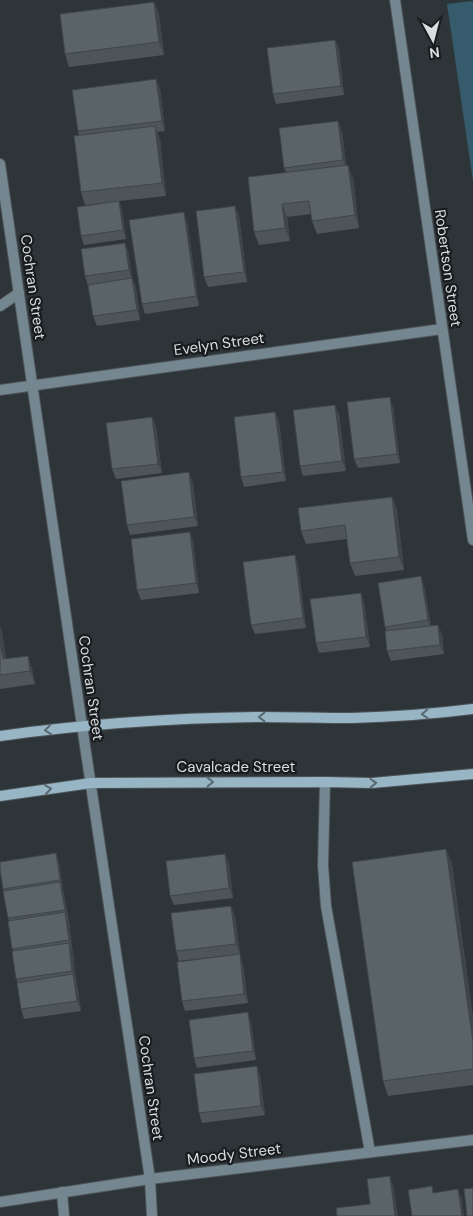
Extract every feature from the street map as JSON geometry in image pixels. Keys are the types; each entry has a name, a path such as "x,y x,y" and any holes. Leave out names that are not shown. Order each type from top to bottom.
{"main road":[{"path":"0,736 144,721 260,717 354,718 442,713 473,709"},
{"name":"Cavalcade Street","path":"0,796 91,783 325,782 372,784 473,774"}],"street":[{"name":"Robertson Street","path":"395,0 473,540"},
{"name":"Cochran Street","path":"0,164 150,1179 152,1216"},
{"path":"0,306 18,293"},
{"name":"Evelyn Street","path":"0,390 442,329"},
{"path":"325,782 323,866 326,906 370,1152"},
{"name":"Moody Street","path":"0,1202 150,1179 473,1140"},
{"path":"62,1192 64,1216"}],"shaded area":[{"path":"473,1 473,181 447,4"}],"building":[{"path":"154,2 159,42 65,54 60,14"},
{"path":"335,40 341,86 273,94 267,48"},
{"path":"156,79 162,121 78,131 72,90"},
{"path":"338,121 343,160 284,168 279,128"},
{"path":"155,126 162,183 81,192 74,136"},
{"path":"348,165 355,215 312,221 309,201 282,204 285,228 254,232 248,177"},
{"path":"119,201 123,230 81,236 77,207"},
{"path":"235,206 244,272 204,277 196,211"},
{"path":"184,212 196,296 142,304 129,220"},
{"path":"125,243 129,270 85,276 81,249"},
{"path":"132,278 137,310 93,316 88,285"},
{"path":"390,397 397,454 354,459 347,402"},
{"path":"335,405 342,461 300,466 293,410"},
{"path":"275,412 283,472 241,477 234,417"},
{"path":"152,417 158,464 112,469 106,423"},
{"path":"189,472 194,517 127,525 121,481"},
{"path":"392,497 399,557 350,563 345,525 301,531 298,508"},
{"path":"190,532 196,583 137,590 131,539"},
{"path":"295,555 303,618 251,625 243,562"},
{"path":"421,576 428,620 385,627 378,583"},
{"path":"361,593 366,637 316,643 310,599"},
{"path":"438,625 440,645 387,651 385,631"},
{"path":"0,640 3,659 28,656 30,671 0,675"},
{"path":"446,849 473,1042 473,1069 383,1081 352,862"},
{"path":"56,853 60,880 3,889 0,862"},
{"path":"225,854 229,888 170,896 166,861"},
{"path":"60,882 65,910 8,918 3,891"},
{"path":"231,906 236,944 176,951 171,913"},
{"path":"65,912 69,940 12,949 8,921"},
{"path":"69,943 72,971 16,979 12,951"},
{"path":"240,954 244,994 182,1001 177,962"},
{"path":"73,974 77,1001 21,1009 17,983"},
{"path":"248,1012 253,1051 194,1058 189,1020"},
{"path":"257,1066 261,1106 199,1113 194,1074"},
{"path":"390,1176 395,1216 337,1216 336,1208 370,1204 367,1179"},
{"path":"432,1186 433,1193 458,1189 462,1216 412,1216 408,1190"},
{"path":"473,1188 473,1216 467,1216 464,1189"}]}
